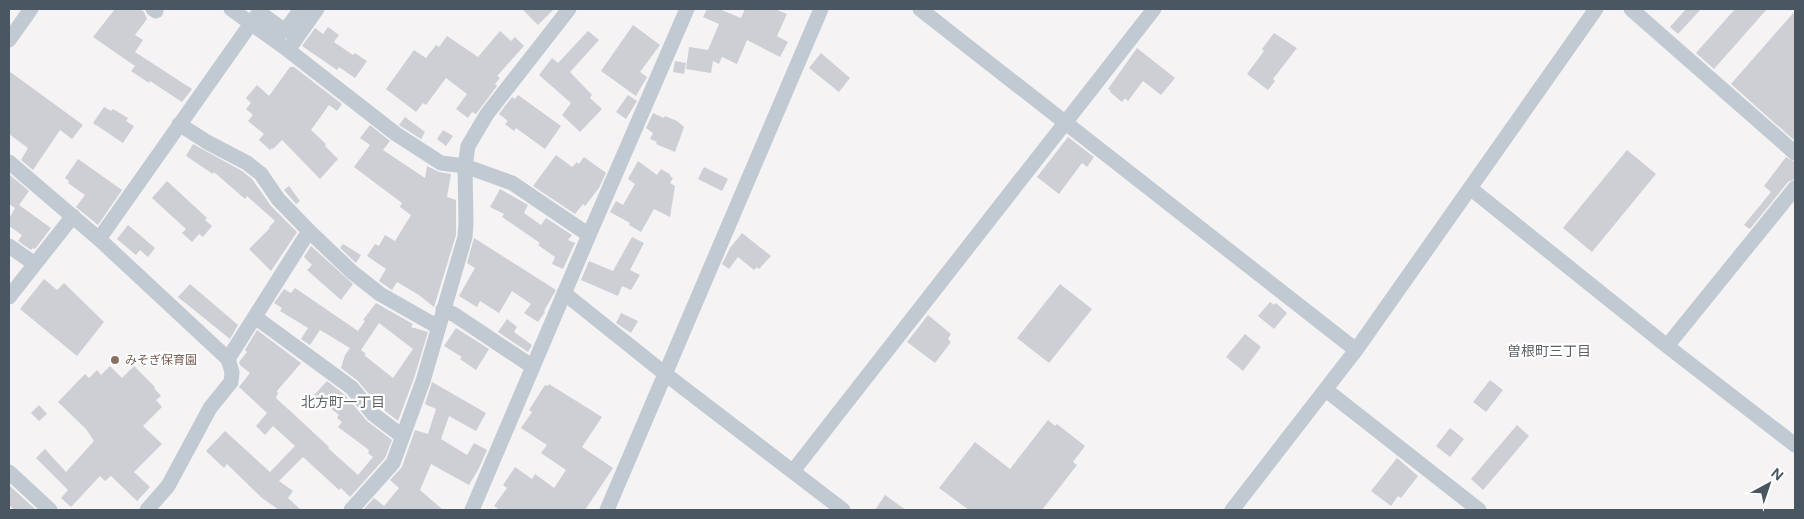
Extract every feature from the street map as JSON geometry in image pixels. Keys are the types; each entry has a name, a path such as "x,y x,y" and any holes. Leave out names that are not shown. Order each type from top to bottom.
{"street":[{"path":"9,40 31,9"},
{"path":"231,9 288,50 396,134 441,163 465,166 512,183 589,235"},
{"path":"99,239 258,12 285,30 301,9"},
{"path":"288,50 317,9"},
{"path":"351,510 393,463 423,381 465,238 465,166 468,146 487,114 569,9"},
{"path":"472,510 687,9"},
{"path":"606,510 821,9"},
{"path":"920,9 1356,350"},
{"path":"794,471 1154,9"},
{"path":"1232,510 1356,350 1596,9"},
{"path":"1631,9 1795,153"},
{"path":"179,124 254,168 261,174 278,199 352,272 380,294 438,327"},
{"path":"9,162 99,239 228,359 232,372 231,382 210,408 168,486 147,510"},
{"path":"1470,188 1667,346 1795,445"},
{"path":"1667,346 1795,188"},
{"path":"9,298 73,216"},
{"path":"228,359 309,231"},
{"path":"9,246 35,264"},
{"path":"564,293 664,373 843,510"},
{"path":"443,309 455,314 533,367"},
{"path":"255,317 352,388 373,414 402,436"},
{"path":"1326,390 1479,510"},
{"path":"9,472 50,510"}],"building":[{"path":"115,9 140,9 144,12 147,19 135,35 143,40 135,52 192,89 182,102 131,71 135,66 93,37"},
{"path":"522,9 554,9 538,25"},
{"path":"707,9 719,9 741,18 745,9 775,9 787,14 777,36 788,42 780,57 747,40 737,64 722,57 719,64 713,61 711,73 686,69 689,47 708,50 719,24 703,17"},
{"path":"1686,9 1701,9 1678,34 1670,27"},
{"path":"1735,9 1767,9 1714,69 1696,53"},
{"path":"1795,11 1795,141 1731,84"},
{"path":"633,25 660,45 640,72 647,77 636,96 601,71"},
{"path":"328,27 339,35 334,42 353,55 355,53 367,61 355,78 339,67 337,70 302,46 315,28 323,34"},
{"path":"500,31 511,41 515,37 524,46 497,76 500,78 495,84 497,86 476,114 472,112 468,118 456,109 467,94 446,78 426,105 423,103 416,112 386,89 414,50 426,58 436,45 439,47 447,36 478,57"},
{"path":"588,31 599,40 570,72 592,95 590,98 602,109 580,132 562,115 571,103 539,75 552,58 558,63"},
{"path":"1274,33 1297,48 1273,79 1275,81 1268,90 1247,74 1264,51 1262,49"},
{"path":"1137,48 1175,78 1161,95 1143,81 1128,101 1125,98 1122,102 1108,89"},
{"path":"821,53 850,78 839,92 809,68"},
{"path":"675,61 686,63 684,74 673,72"},
{"path":"290,67 294,67 342,104 337,111 329,105 311,130 338,159 320,179 282,140 270,150 259,140 264,134 248,121 253,115 246,109 251,103 246,98 257,85 269,96"},
{"path":"9,71 83,125 72,139 60,130 33,170 21,160 28,148 9,134"},
{"path":"518,95 561,126 545,149 516,128 514,131 505,124 508,121 499,114 512,97 515,99"},
{"path":"628,95 637,101 626,119 616,112"},
{"path":"104,107 111,111 113,109 128,118 126,121 134,126 123,143 93,123"},
{"path":"653,113 677,121 684,127 675,152 656,144 657,142 650,139 653,133 646,128"},
{"path":"405,117 425,132 421,139 399,125"},
{"path":"370,125 390,141 383,150 425,178 427,166 439,172 451,174 447,197 456,200 456,235 434,307 419,295 397,282 392,290 379,281 386,269 367,256 375,244 379,246 385,235 395,241 411,215 400,207 402,203 354,167 370,145 360,138"},
{"path":"443,130 453,136 446,146 437,139"},
{"path":"1068,137 1094,157 1087,167 1082,163 1059,194 1037,177"},
{"path":"193,144 242,171 252,179 271,206 297,232 271,271 249,249 275,221 247,196 245,199 214,172 213,174 186,156"},
{"path":"1627,150 1656,174 1592,252 1563,228"},
{"path":"556,155 572,167 577,162 579,164 584,157 606,173 599,188 585,206 583,204 575,214 533,186"},
{"path":"1786,157 1795,162 1795,179 1788,182 1750,229 1744,225 1771,192 1764,186"},
{"path":"78,159 122,190 98,225 76,207 85,195 68,183 69,181 65,178"},
{"path":"638,161 657,175 661,169 671,175 673,178 670,183 675,186 670,217 654,209 641,232 629,225 630,223 610,212 616,201 623,205 635,184 628,179"},
{"path":"704,167 728,179 722,191 698,179"},
{"path":"10,175 29,191 19,205 51,228 35,249 31,250 18,241 22,235 9,226 9,218 15,208 9,204"},
{"path":"167,181 207,218 205,220 212,226 203,237 199,234 192,242 182,233 186,229 152,198"},
{"path":"289,186 300,201 296,204 284,190"},
{"path":"500,189 528,205 524,213 541,225 546,218 572,235 568,240 575,243 563,269 552,264 555,257 538,245 540,243 502,217 504,214 490,207"},
{"path":"128,225 155,248 148,257 140,250 136,255 117,239"},
{"path":"742,233 771,256 759,269 757,267 754,270 738,257 729,269 722,264 730,248"},
{"path":"632,237 644,243 630,270 640,275 631,290 622,286 618,296 581,280 589,261 613,271"},
{"path":"474,238 556,290 538,322 524,313 531,304 512,291 499,313 480,301 477,307 459,296 475,268 467,263"},
{"path":"343,244 361,255 356,263 340,248"},
{"path":"311,246 353,284 341,300 307,270 312,265 304,257"},
{"path":"44,279 57,290 64,283 104,322 77,356 20,309"},
{"path":"190,284 238,325 230,339 178,297"},
{"path":"1060,284 1092,309 1049,363 1017,338"},
{"path":"295,288 358,331 365,321 363,320 376,303 413,324 411,327 428,332 398,421 380,407 358,381 341,368 345,355 350,348 320,330 310,345 301,339 308,328 280,311 282,308 274,303 284,289 291,293","holes":["379,323 413,349 393,378 364,355 366,354 361,350"]},
{"path":"1270,302 1274,305 1276,303 1287,313 1274,329 1258,316"},
{"path":"621,313 638,321 631,333 616,323"},
{"path":"928,315 951,334 948,339 951,342 935,363 907,342"},
{"path":"507,319 517,327 514,332 532,345 528,352 498,332"},
{"path":"456,328 489,349 476,370 460,359 462,357 444,346"},
{"path":"257,330 301,363 277,391 276,398 358,475 373,457 368,453 369,450 338,427 342,422 337,418 339,415 314,395 327,381 345,395 367,421 392,440 385,458 350,497 341,488 339,490 303,457 279,481 293,491 288,498 301,510 279,510 262,498 227,464 224,468 206,451 225,431 270,472 295,446 273,426 265,435 256,426 267,413 239,387 250,373 239,362 247,352 245,350"},
{"path":"1245,334 1261,347 1243,371 1226,357"},
{"path":"110,366 122,378 134,366 155,387 161,396 156,400 162,407 143,426 162,444 134,472 150,487 137,501 111,476 105,481 100,476 71,507 61,498 68,490 36,458 45,449 66,472 94,441 86,429 58,402 85,374 89,378 97,370 101,375"},
{"path":"1490,380 1503,390 1486,412 1473,402"},
{"path":"432,382 486,413 476,431 449,416 441,439 467,455 474,443 487,450 479,468 469,485 431,464 420,490 443,510 365,510 374,498 384,506 399,488 390,480 402,467 415,430 428,434 436,409 425,404"},
{"path":"549,384 602,417 582,447 613,468 585,510 500,510 494,506 507,488 503,485 515,467 532,479 535,474 554,488 566,470 541,453 547,445 521,428 532,412 529,410 545,385 548,386"},
{"path":"39,405 47,414 39,421 31,413"},
{"path":"1048,420 1055,426 1057,424 1085,446 1073,462 1077,465 1042,510 969,510 939,488 975,442 1010,469"},
{"path":"1517,425 1529,436 1483,490 1471,479"},
{"path":"1450,428 1464,439 1450,457 1436,446"},
{"path":"1397,458 1418,476 1401,498 1398,496 1391,506 1371,491"},
{"path":"9,485 36,510 14,510 9,505"},
{"path":"885,495 906,510 875,510"}],"place":[{"name":"みそぎ保育園","path":"115,360"}],"district":[{"name":"曽根町三丁目","path":"1549,351"},
{"name":"北方町一丁目","path":"343,402"}]}
